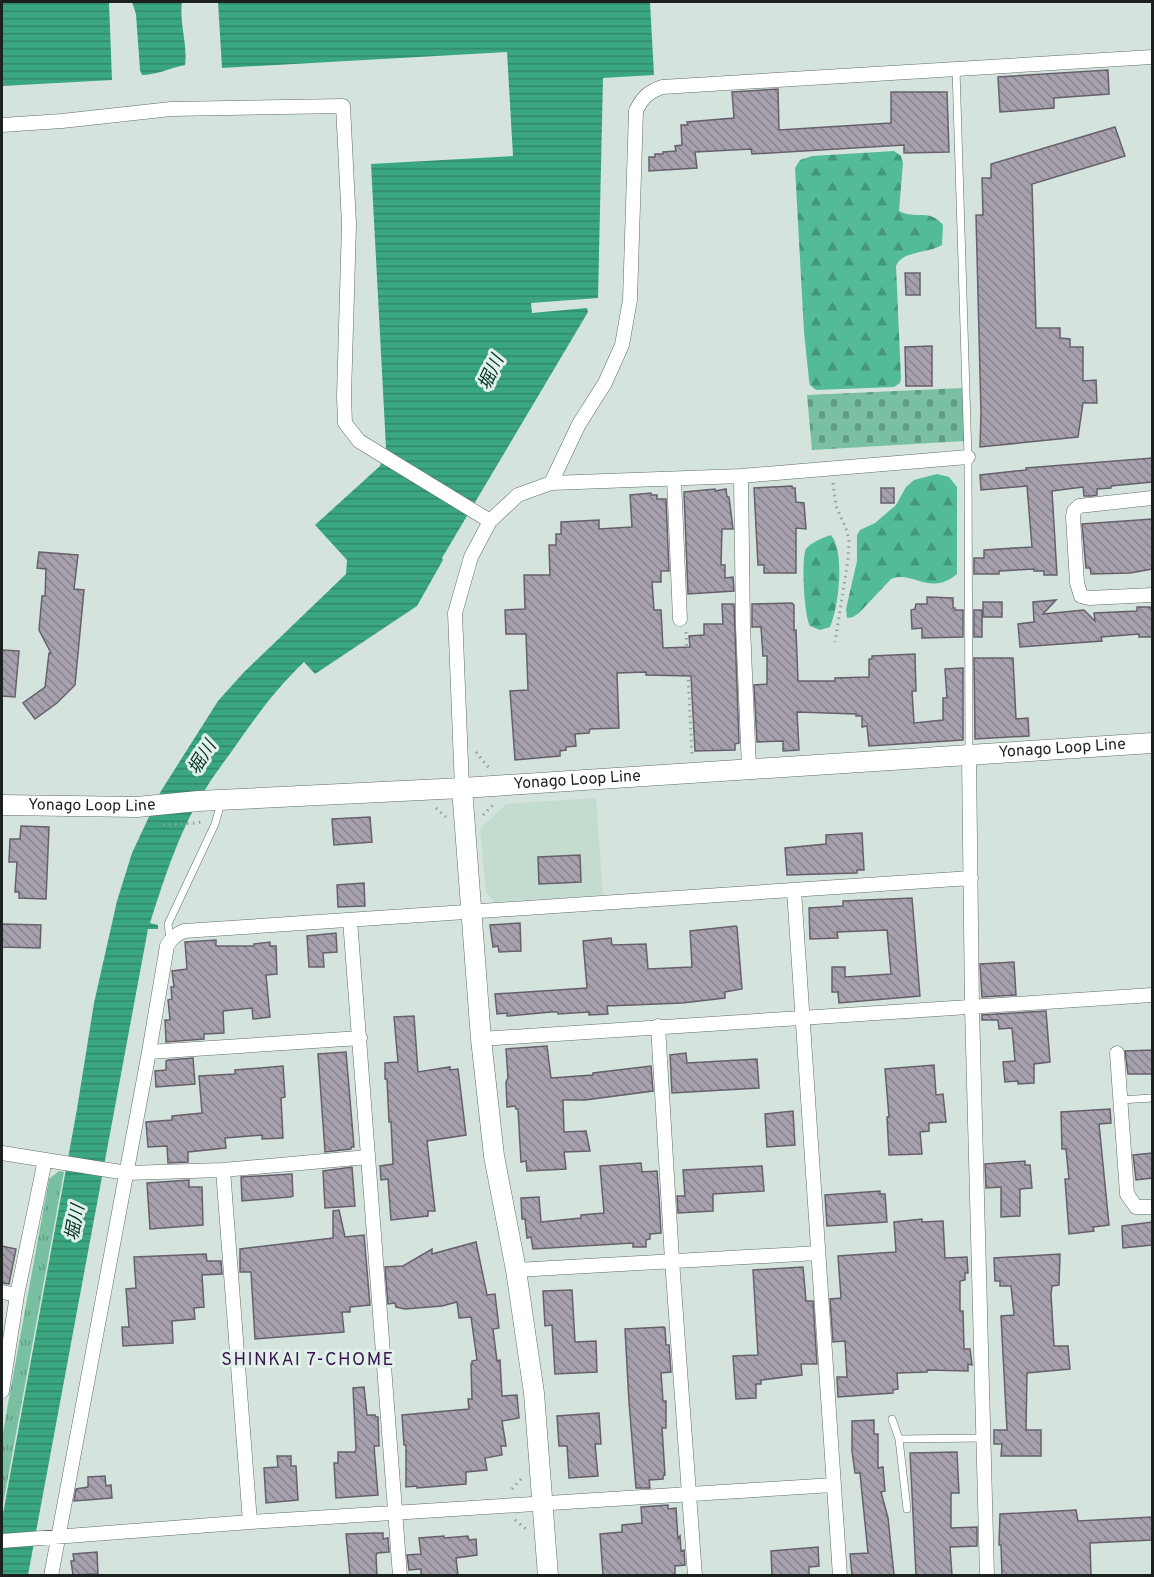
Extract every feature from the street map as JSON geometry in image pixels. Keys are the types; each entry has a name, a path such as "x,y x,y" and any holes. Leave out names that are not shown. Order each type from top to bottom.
{"main road":[{"name":"Yonago Loop Line","path":"2,805 137,807 198,801 220,808 462,788 1152,743"},
{"path":"462,788 481,1039 495,1156 516,1270 534,1393 548,1575"}],"street":[{"path":"551,483 579,424 605,383 622,345 630,300 636,111 642,99 650,91 662,87 1152,57"},
{"path":"2,125 171,109 343,106 349,224 345,423 359,441 490,520"},
{"path":"462,788 455,613 471,557 490,520 519,495 551,483 741,476 968,457"},
{"path":"741,476 742,615 749,768"},
{"path":"674,478 680,619"},
{"path":"1152,498 1080,506 1074,511 1073,517 1077,583 1081,596 1089,598 1152,594"},
{"path":"969,756 972,1007 987,1575"},
{"path":"51,1575 170,939 184,931 971,878"},
{"path":"794,890 840,1575"},
{"path":"350,920 400,1575"},
{"path":"481,1039 1152,995"},
{"path":"658,1026 695,1575"},
{"path":"149,1052 360,1038"},
{"path":"1117,1053 1127,1194 1136,1207 1152,1207"},
{"path":"2,1153 127,1173 223,1170 368,1157"},
{"path":"2,1391 17,1295 45,1160"},
{"path":"223,1170 250,1522"},
{"path":"516,1270 818,1253"},
{"path":"2,1292 17,1295"},
{"path":"2,1541 250,1522 833,1485"}],"lane":[{"path":"956,69 968,457 969,756"},
{"path":"170,939 168,924 220,808"},
{"path":"1120,1100 1152,1098"},
{"path":"891,1419 898,1439 907,1509"},
{"path":"898,1439 982,1437"}],"path":[{"path":"830,469 836,506 847,531 849,542 835,642"},
{"path":"680,619 685,620 692,762"},
{"path":"480,819 495,803"},
{"path":"432,806 447,818"},
{"path":"157,825 197,823 220,808"},
{"path":"509,1492 526,1473"},
{"path":"509,1517 518,1521 532,1534"}],"shaded area":[{"path":"596,798 603,895 495,902 486,893 480,829 506,804"}],"green space":[{"path":"894,151 901,156 903,163 899,211 911,215 928,215 943,225 942,245 904,257 896,266 900,383 894,387 816,390 810,385 804,332 795,168 800,160 812,156"},
{"path":"963,388 965,441 812,450 807,395"},
{"path":"937,474 949,477 957,487 957,574 938,583 899,577 891,579 859,613 847,618 846,609 857,561 857,535 860,530 875,523 896,505 906,487 914,480"},
{"path":"831,535 838,553 838,593 830,627 820,630 810,626 806,611 804,555 806,549 811,545"},
{"path":"59,1171 64,1172 2,1510 2,1439 7,1409 49,1179"}],"water":[{"path":"2,2 109,2 112,80 2,86"},
{"path":"132,2 182,2 185,65 142,75 136,14"},
{"name":"堀川","path":"218,2 650,2 654,75 603,78 598,298 531,303 532,313 587,308 588,312 442,558 443,560 417,606 315,674 304,662 269,700 217,771 180,838 150,923 158,925 158,929 148,929 28,1575 2,1576 2,1519 77,1109 94,1003 117,901 132,853 161,791 218,701 244,672 346,574 347,560 315,525 380,466 386,448 371,164 513,156 507,52 222,68"}],"building":[{"path":"1108,70 1109,94 1054,98 1054,108 1000,112 998,77"},
{"path":"778,89 779,130 891,123 891,92 947,92 949,152 904,153 904,145 752,154 751,149 695,152 697,168 649,171 649,157 655,157 655,154 663,154 663,152 676,151 675,146 682,145 681,125 688,125 687,122 734,118 732,92"},
{"path":"1115,127 1125,156 1032,184 1036,328 1060,328 1060,338 1070,339 1070,347 1083,347 1083,381 1096,380 1097,403 1083,403 1078,437 980,447 976,215 983,215 982,178 991,178 991,164"},
{"path":"905,273 920,273 920,295 906,295"},
{"path":"932,346 932,386 906,386 905,347"},
{"path":"1152,458 1152,482 1097,489 1097,495 1092,496 1084,496 1083,487 1052,491 1057,575 1044,575 1044,571 1034,571 1034,569 999,571 999,574 974,574 974,558 984,558 984,550 1032,547 1027,486 981,490 980,475 1026,470 1026,468"},
{"path":"792,486 795,488 796,502 804,503 806,529 796,528 796,573 764,573 764,565 758,565 754,488"},
{"path":"881,488 894,488 894,503 881,503"},
{"path":"715,489 715,491 726,489 727,497 729,497 733,529 722,529 721,565 725,565 725,578 733,577 734,591 688,594 684,492"},
{"path":"651,493 651,495 657,495 657,499 666,499 669,571 661,571 661,582 652,582 654,610 661,610 663,648 690,647 689,636 704,635 704,624 723,624 722,604 734,604 739,743 735,744 735,750 695,751 691,676 646,675 646,672 617,673 619,728 590,729 589,733 575,734 576,746 566,747 566,750 560,751 560,756 515,760 510,691 528,690 526,634 506,634 505,610 525,609 524,575 550,575 549,545 556,545 556,534 561,534 561,522 599,520 599,529 632,527 630,495"},
{"path":"1152,519 1152,569 1130,573 1091,574 1090,568 1086,568 1082,524"},
{"path":"39,552 78,555 74,589 84,590 75,685 57,703 35,719 23,703 45,687 49,653 51,653 39,630 42,596 45,596 46,569 37,568"},
{"path":"927,597 953,598 953,608 963,610 963,637 922,638 922,628 912,629 911,610 915,609 916,604 927,604"},
{"path":"1056,600 1043,614 1084,610 1095,621 1094,613 1137,611 1137,607 1150,607 1152,637 1139,637 1139,634 1101,637 1102,641 1020,647 1018,624 1034,622 1033,602"},
{"path":"983,602 1002,602 1002,617 983,617"},
{"path":"792,603 794,605 794,630 796,630 798,681 835,681 835,678 869,677 869,659 872,659 872,656 915,654 916,691 912,691 914,723 943,720 943,698 947,698 945,669 963,668 963,740 869,746 867,726 862,727 862,716 797,712 799,750 783,751 783,741 757,742 754,685 767,684 767,656 763,656 761,627 752,627 752,604"},
{"path":"974,610 982,610 982,637 974,637"},
{"path":"2,650 19,651 15,697 2,696"},
{"path":"974,658 1013,658 1016,719 1028,718 1029,736 975,739"},
{"path":"370,817 372,842 334,845 332,819"},
{"path":"21,826 49,827 46,899 19,898 19,892 15,892 17,862 9,862 10,839 20,839"},
{"path":"862,833 864,870 857,870 857,873 787,875 785,848 826,844 826,835"},
{"path":"580,855 581,882 539,884 538,857"},
{"path":"364,883 365,906 338,907 337,885"},
{"path":"912,898 920,996 839,1003 838,992 832,992 832,967 845,967 845,977 891,974 887,930 837,932 838,938 810,939 809,908 843,906 843,901"},
{"path":"520,923 521,951 499,952 498,946 493,947 490,925"},
{"path":"2,924 41,925 40,948 2,947"},
{"path":"736,926 742,989 725,992 725,998 682,1003 607,1006 608,1014 551,1012 507,1016 507,1013 497,1014 495,994 587,988 583,941 611,938 612,945 646,944 648,969 692,967 690,931"},
{"path":"336,933 337,952 323,953 324,967 309,967 307,936"},
{"path":"216,940 216,946 254,946 254,944 270,942 270,946 276,946 277,974 266,975 270,1017 253,1019 252,1008 223,1011 224,1033 204,1034 204,1039 166,1042 165,1020 170,1020 168,1000 172,999 171,987 174,987 172,971 187,969 185,942"},
{"path":"1014,962 1016,995 982,997 980,964"},
{"path":"1046,1011 1050,1062 1034,1064 1034,1083 1005,1082 1003,1062 1015,1061 1012,1028 999,1029 998,1020 982,1020 982,1015"},
{"path":"414,1016 418,1072 450,1067 450,1070 458,1069 466,1135 427,1141 435,1211 428,1211 428,1216 391,1220 388,1179 381,1180 380,1166 393,1164 385,1063 398,1062 394,1017"},
{"path":"547,1046 551,1078 593,1075 593,1073 651,1066 653,1091 585,1100 563,1100 564,1132 586,1131 590,1151 564,1152 566,1169 527,1171 526,1161 521,1162 518,1109 515,1106 507,1107 506,1049"},
{"path":"1152,1050 1152,1074 1128,1074 1125,1051"},
{"path":"346,1052 354,1147 325,1152 318,1054"},
{"path":"686,1053 687,1063 757,1059 759,1088 672,1093 670,1055"},
{"path":"193,1058 195,1084 156,1087 155,1071 166,1070 166,1061"},
{"path":"934,1065 936,1095 943,1094 946,1122 929,1123 929,1131 920,1132 922,1154 889,1155 885,1069"},
{"path":"283,1066 285,1097 281,1098 283,1138 262,1139 262,1135 225,1138 226,1148 188,1152 188,1162 168,1163 167,1146 148,1147 146,1122 172,1120 172,1116 202,1113 199,1076 235,1074 235,1070"},
{"path":"1110,1109 1111,1123 1099,1124 1109,1225 1093,1227 1094,1231 1069,1234 1065,1179 1069,1179 1066,1149 1062,1149 1061,1112"},
{"path":"793,1111 795,1145 767,1147 765,1114"},
{"path":"1152,1153 1152,1178 1136,1180 1133,1155"},
{"path":"1025,1161 1025,1165 1030,1165 1032,1188 1020,1189 1020,1216 1001,1217 1001,1187 986,1188 985,1164"},
{"path":"641,1163 642,1172 657,1171 659,1197 661,1233 650,1234 650,1239 646,1240 646,1247 633,1247 633,1243 533,1249 531,1237 527,1238 525,1219 522,1219 521,1198 539,1197 541,1222 604,1213 600,1166"},
{"path":"762,1166 764,1191 713,1194 713,1211 678,1213 677,1196 685,1196 683,1170"},
{"path":"352,1167 355,1206 325,1208 323,1171"},
{"path":"292,1174 293,1196 242,1201 241,1177"},
{"path":"189,1180 189,1187 202,1187 203,1225 150,1229 147,1183"},
{"path":"880,1191 880,1194 885,1194 887,1222 827,1226 825,1195"},
{"path":"339,1210 345,1237 364,1235 370,1305 350,1307 350,1312 342,1312 344,1332 255,1339 251,1272 240,1272 240,1249 333,1238 333,1211"},
{"path":"922,1219 922,1222 943,1221 945,1258 967,1257 968,1273 965,1273 965,1280 960,1281 960,1311 963,1311 964,1349 970,1349 972,1365 968,1364 968,1371 927,1370 927,1372 897,1373 898,1389 893,1390 893,1393 838,1397 837,1377 847,1377 845,1341 833,1342 830,1299 841,1298 838,1256 896,1252 894,1222"},
{"path":"1152,1222 1152,1245 1123,1248 1122,1226"},
{"path":"476,1242 487,1295 495,1294 499,1328 493,1329 497,1361 500,1360 502,1396 517,1395 519,1418 502,1421 506,1446 501,1446 502,1455 485,1458 487,1470 466,1472 466,1484 406,1487 406,1445 404,1445 402,1415 469,1409 468,1399 472,1399 471,1364 472,1361 477,1360 471,1317 459,1318 457,1302 442,1306 405,1309 396,1307 395,1303 388,1304 385,1267 403,1266 432,1249 432,1254"},
{"path":"2,1246 16,1249 9,1284 2,1283"},
{"path":"206,1254 207,1261 221,1261 222,1274 202,1275 204,1307 194,1308 195,1319 172,1321 173,1343 123,1346 122,1327 129,1327 126,1289 136,1288 134,1257"},
{"path":"1060,1254 1059,1285 1052,1286 1051,1294 1054,1346 1068,1346 1070,1369 1027,1373 1026,1430 1041,1430 1041,1456 1001,1456 1002,1444 994,1444 994,1430 1007,1430 1001,1316 1014,1315 1011,1286 1000,1286 1000,1281 995,1281 994,1258"},
{"path":"803,1267 806,1301 813,1301 817,1364 801,1364 802,1375 761,1380 761,1384 756,1384 756,1398 736,1399 733,1356 758,1355 753,1270"},
{"path":"572,1290 575,1342 596,1341 597,1372 555,1374 552,1325 545,1326 543,1291"},
{"path":"664,1327 666,1345 669,1345 671,1372 661,1373 663,1401 666,1401 666,1428 662,1428 665,1475 663,1479 649,1480 650,1488 636,1488 625,1329"},
{"path":"364,1387 367,1415 378,1417 379,1446 374,1446 378,1495 336,1498 334,1463 338,1463 338,1452 355,1452 353,1388"},
{"path":"599,1413 601,1444 595,1444 598,1476 569,1478 567,1446 559,1446 557,1416"},
{"path":"874,1420 874,1434 878,1434 878,1468 883,1467 885,1491 881,1492 888,1518 894,1575 852,1575 850,1554 868,1553 860,1473 855,1473 852,1451 852,1421"},
{"path":"957,1452 959,1493 951,1493 951,1528 977,1527 977,1546 950,1547 952,1575 916,1575 910,1453"},
{"path":"277,1456 291,1456 291,1466 296,1466 298,1500 266,1503 264,1468 278,1467"},
{"path":"105,1476 106,1486 111,1485 112,1498 74,1501 76,1489 88,1487 88,1477"},
{"path":"668,1505 668,1509 676,1508 678,1539 680,1536 685,1565 675,1566 675,1575 603,1575 600,1534 622,1532 622,1525 642,1523 641,1507"},
{"path":"1076,1510 1078,1521 1152,1517 1152,1540 1090,1543 1091,1575 1002,1575 1001,1545 999,1545 1000,1514"},
{"path":"383,1533 383,1539 388,1538 389,1552 377,1553 377,1575 350,1575 346,1534"},
{"path":"444,1536 444,1538 468,1536 469,1540 476,1539 477,1555 456,1558 458,1575 421,1575 421,1569 409,1570 407,1555 421,1554 419,1538"},
{"path":"818,1547 819,1566 809,1567 809,1575 772,1575 771,1551"},
{"path":"97,1552 98,1574 73,1575 71,1561 74,1561 73,1554"}],"district":[{"name":"SHINKAI 7-CHOME","path":"308,1360"}]}
